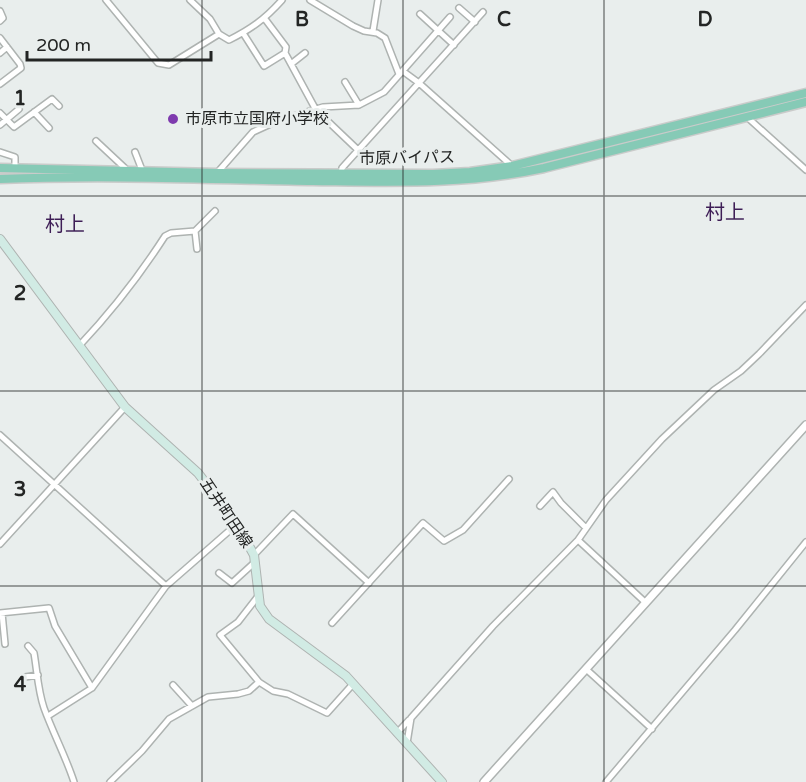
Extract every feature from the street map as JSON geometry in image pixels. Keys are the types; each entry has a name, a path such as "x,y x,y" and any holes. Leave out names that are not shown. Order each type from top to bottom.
{"highway":[{"name":"市原バイパス","path":"0,168 217,173 433,174 470,172 512,166 806,93"},
{"name":"市原バイパス","path":"0,179 416,183 462,181 544,168 806,102"}],"main road":[{"name":"五井町田線","path":"0,239 125,407 198,473 237,524 255,558 260,606 269,619 322,656 353,684 442,782"}],"street":[{"path":"106,0 158,63 169,65 219,34"},
{"path":"190,0 210,19 219,34 229,40 265,19 282,0"},
{"path":"310,0 353,26 382,35 389,43 401,73 419,83 512,166"},
{"path":"373,31 378,0"},
{"path":"459,8 475,22"},
{"path":"0,11 3,18 0,21"},
{"path":"341,174 342,168 483,12"},
{"path":"420,14 454,45"},
{"path":"217,173 253,132 277,121 324,107 359,105 384,92 450,17"},
{"path":"265,19 286,47 285,53 308,91 316,110 358,150"},
{"path":"243,33 264,66 285,53"},
{"path":"0,38 21,68 1,82"},
{"path":"0,53 7,47"},
{"path":"291,63 305,53"},
{"path":"345,82 359,105"},
{"path":"0,113 14,127 52,99 59,106"},
{"path":"0,125 19,109"},
{"path":"34,112 49,128"},
{"path":"747,117 806,170"},
{"path":"96,141 127,170"},
{"path":"0,152 15,157 15,168"},
{"path":"135,152 142,170"},
{"path":"79,346 124,295 165,236 171,233 195,231 215,211"},
{"path":"195,231 197,249"},
{"path":"397,733 493,626 578,540 606,500 662,439 714,390 741,371 806,305"},
{"path":"0,544 125,407"},
{"path":"484,782 806,425"},
{"path":"0,435 166,586"},
{"path":"332,623 423,523 444,541 463,530 509,479"},
{"path":"540,506 553,492 586,528"},
{"path":"219,573 232,583 293,514 369,583"},
{"path":"48,716 92,688 166,586 237,524"},
{"path":"578,540 646,603"},
{"path":"606,782 806,542"},
{"path":"259,596 238,622 220,635 259,682 273,691 288,694 327,713 353,684"},
{"path":"5,644 1,613 49,608 55,626 92,688"},
{"path":"28,646 34,653 44,708 74,782"},
{"path":"586,669 652,729"},
{"path":"25,676 38,675"},
{"path":"110,782 142,751 169,719 208,697 249,691 259,682"},
{"path":"172,685 192,706"},
{"path":"407,743 411,718"}],"place":[{"name":"市原市立国府小学校","path":"173,119"}],"district":[{"name":"村上","path":"725,213"},
{"name":"村上","path":"65,225"}]}
